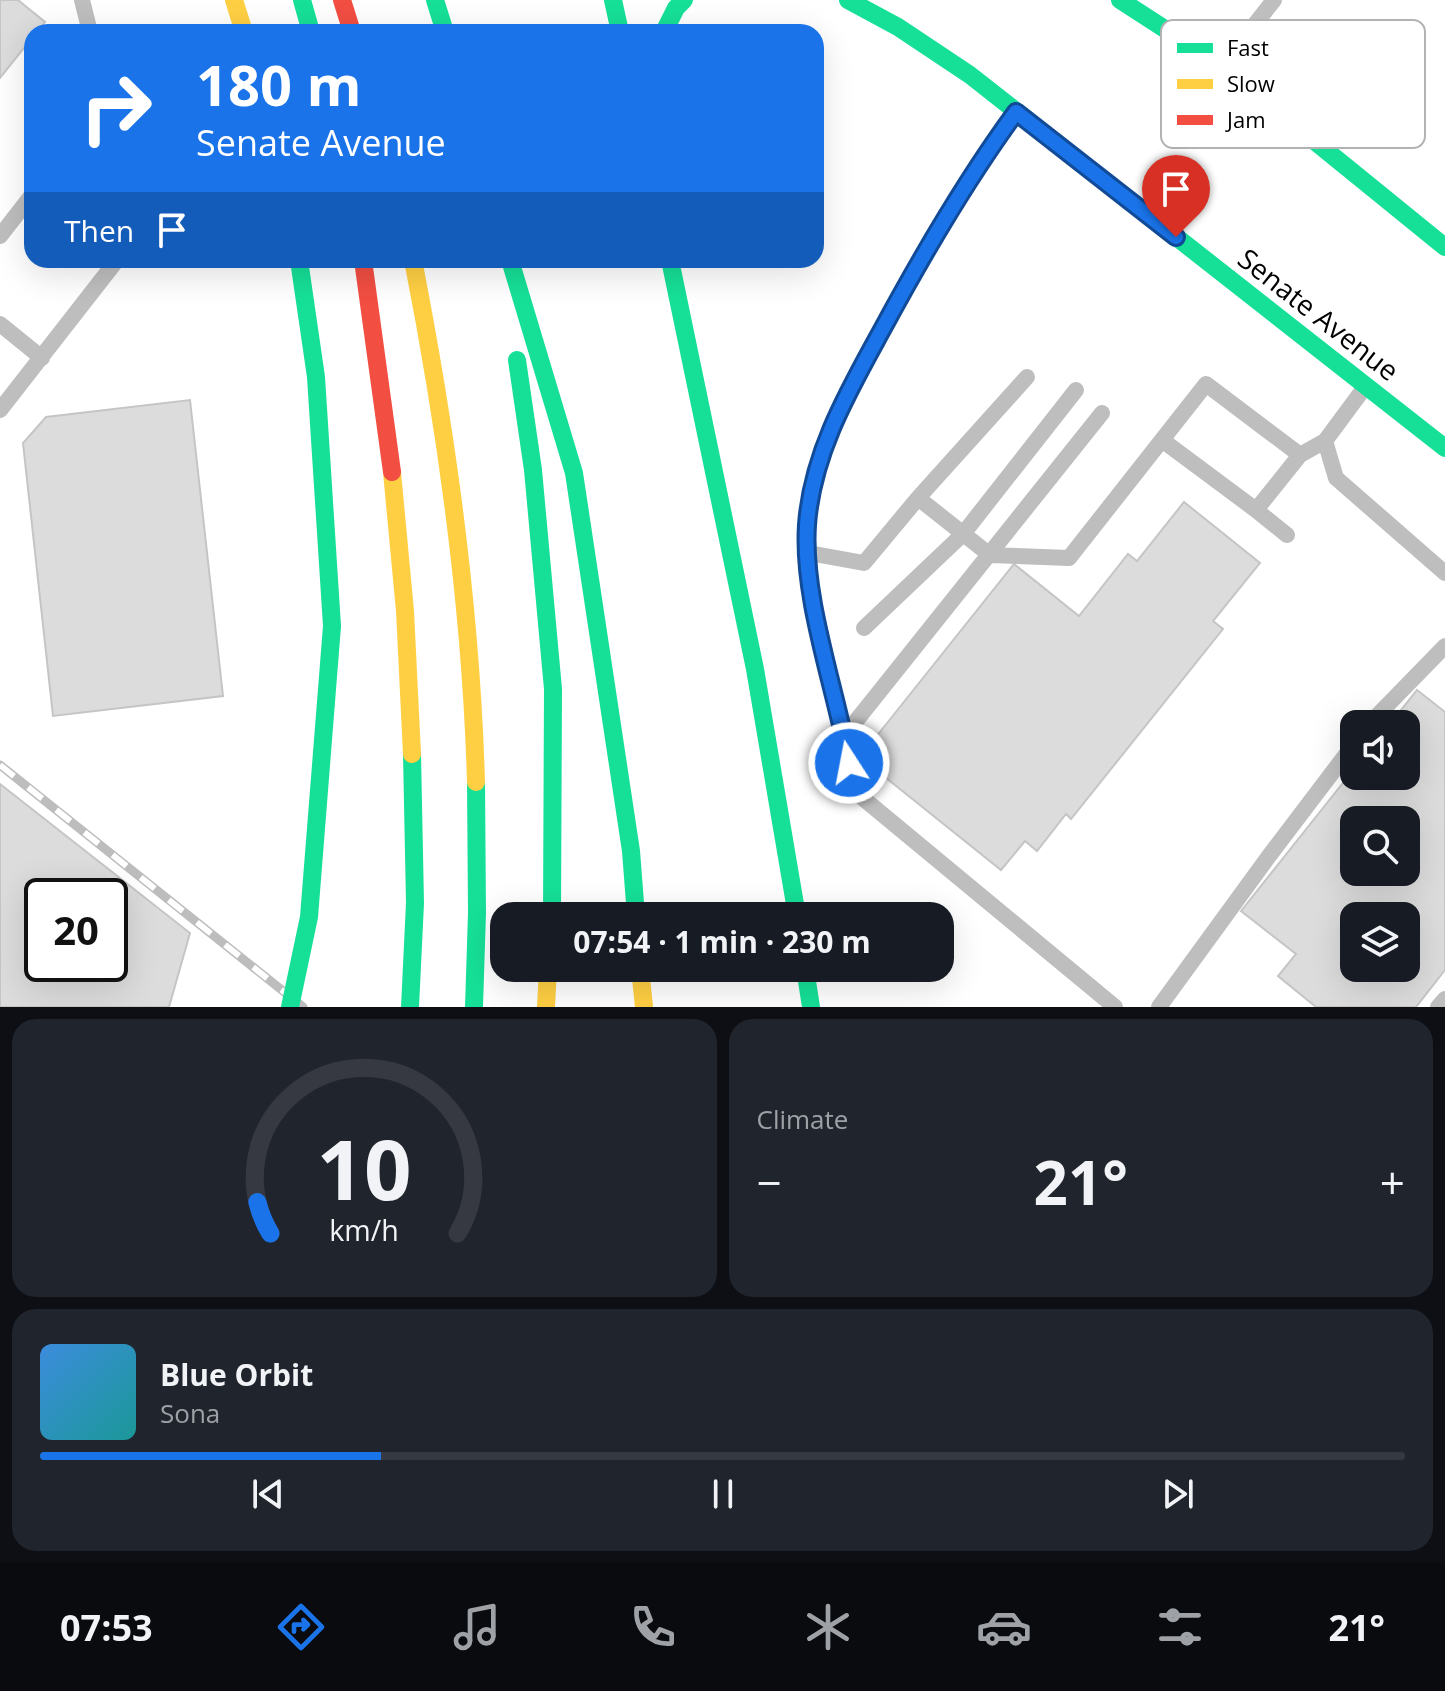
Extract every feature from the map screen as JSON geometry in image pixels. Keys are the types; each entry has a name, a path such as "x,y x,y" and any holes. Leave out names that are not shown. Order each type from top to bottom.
{"main road":[{"path":"234,0 242,24"},
{"path":"302,0 309,24"},
{"path":"342,0 350,24"},
{"path":"435,0 442,24"},
{"path":"613,0 618,24"},
{"path":"668,24 684,0"},
{"name":"Senate Avenue","path":"848,0 898,27 970,75 1445,448"},
{"path":"1120,0 1161,27"},
{"path":"1323,148 1445,247"},
{"path":"290,1007 309,917 332,626 316,377 300,268"},
{"path":"364,268 390,439 406,615 416,898 410,1007"},
{"path":"414,268 447,442 470,631 478,822 474,1007"},
{"path":"503,268 533,470 553,689 552,902"},
{"path":"512,268 574,473 631,851 635,902"},
{"path":"672,268 730,538 795,902"},
{"path":"1413,423 1445,428"},
{"path":"604,681 616,902"},
{"path":"546,1007 547,982"},
{"path":"641,982 644,1007"},
{"path":"807,982 811,1007"}],"lane":[{"path":"82,0 88,24"},
{"path":"1258,20 1274,0"},
{"path":"1016,112 984,157 913,272 822,448 807,525 811,591 853,790 1115,1007"},
{"path":"0,236 24,205"},
{"path":"0,410 111,268"},
{"path":"0,324 42,358"},
{"path":"809,553 864,563 1027,377"},
{"path":"918,498 990,555 1069,558 1206,384 1300,455"},
{"path":"1256,510 1300,455 1325,441 1366,386"},
{"path":"864,628 963,534 1076,390"},
{"path":"844,736 1102,413"},
{"path":"1162,440 1287,535"},
{"path":"1325,441 1336,478 1445,573"},
{"path":"1383,710 1445,646"},
{"path":"1159,1007 1340,763"},
{"path":"1438,1007 1445,999"}],"building":[{"path":"0,0 18,0 45,22 24,24 24,48 0,78"},
{"path":"190,400 223,696 53,716 23,443 46,417"},
{"path":"1184,502 1260,563 1213,621 1223,629 1071,819 1066,814 1037,851 1025,841 1001,870 860,757 1014,564 1079,616 1128,554 1137,561"},
{"path":"1417,690 1445,712 1445,970 1416,1007 1316,1007 1278,976 1296,954 1241,911 1340,787 1340,790 1420,790 1420,710 1401,710"},
{"path":"0,784 120,878 24,878 24,982 128,982 128,884 190,933 169,1007 0,1007"}],"railway":[{"path":"0,765 303,1007"}],"traffic: fast":[{"path":"302,0 309,24"},
{"path":"435,0 442,24"},
{"path":"613,0 618,24"},
{"path":"668,24 684,0"},
{"path":"848,0 898,27 970,75 1445,448"},
{"path":"1120,0 1161,27"},
{"path":"1323,148 1445,247"},
{"path":"300,268 316,377 332,626"},
{"path":"512,268 574,473 631,851 635,902"},
{"path":"672,268 755,669 795,902"},
{"path":"517,360 533,470 553,689 552,902"},
{"path":"290,1007 309,917 332,626"},
{"path":"410,1007 415,903 412,754"},
{"path":"474,1007 476,782"},
{"path":"807,982 811,1007"}],"traffic: slow":[{"path":"234,0 242,24"},
{"path":"414,268 447,455 463,585 476,782"},
{"path":"392,472 405,611 412,754"},
{"path":"546,1007 547,982"},
{"path":"641,982 644,1007"}],"traffic: jam":[{"path":"342,0 350,24"},
{"path":"364,268 392,472"}],"route":[{"path":"849,763 811,591 807,525 822,448 913,272 984,157 1016,112 1176,237"}]}
